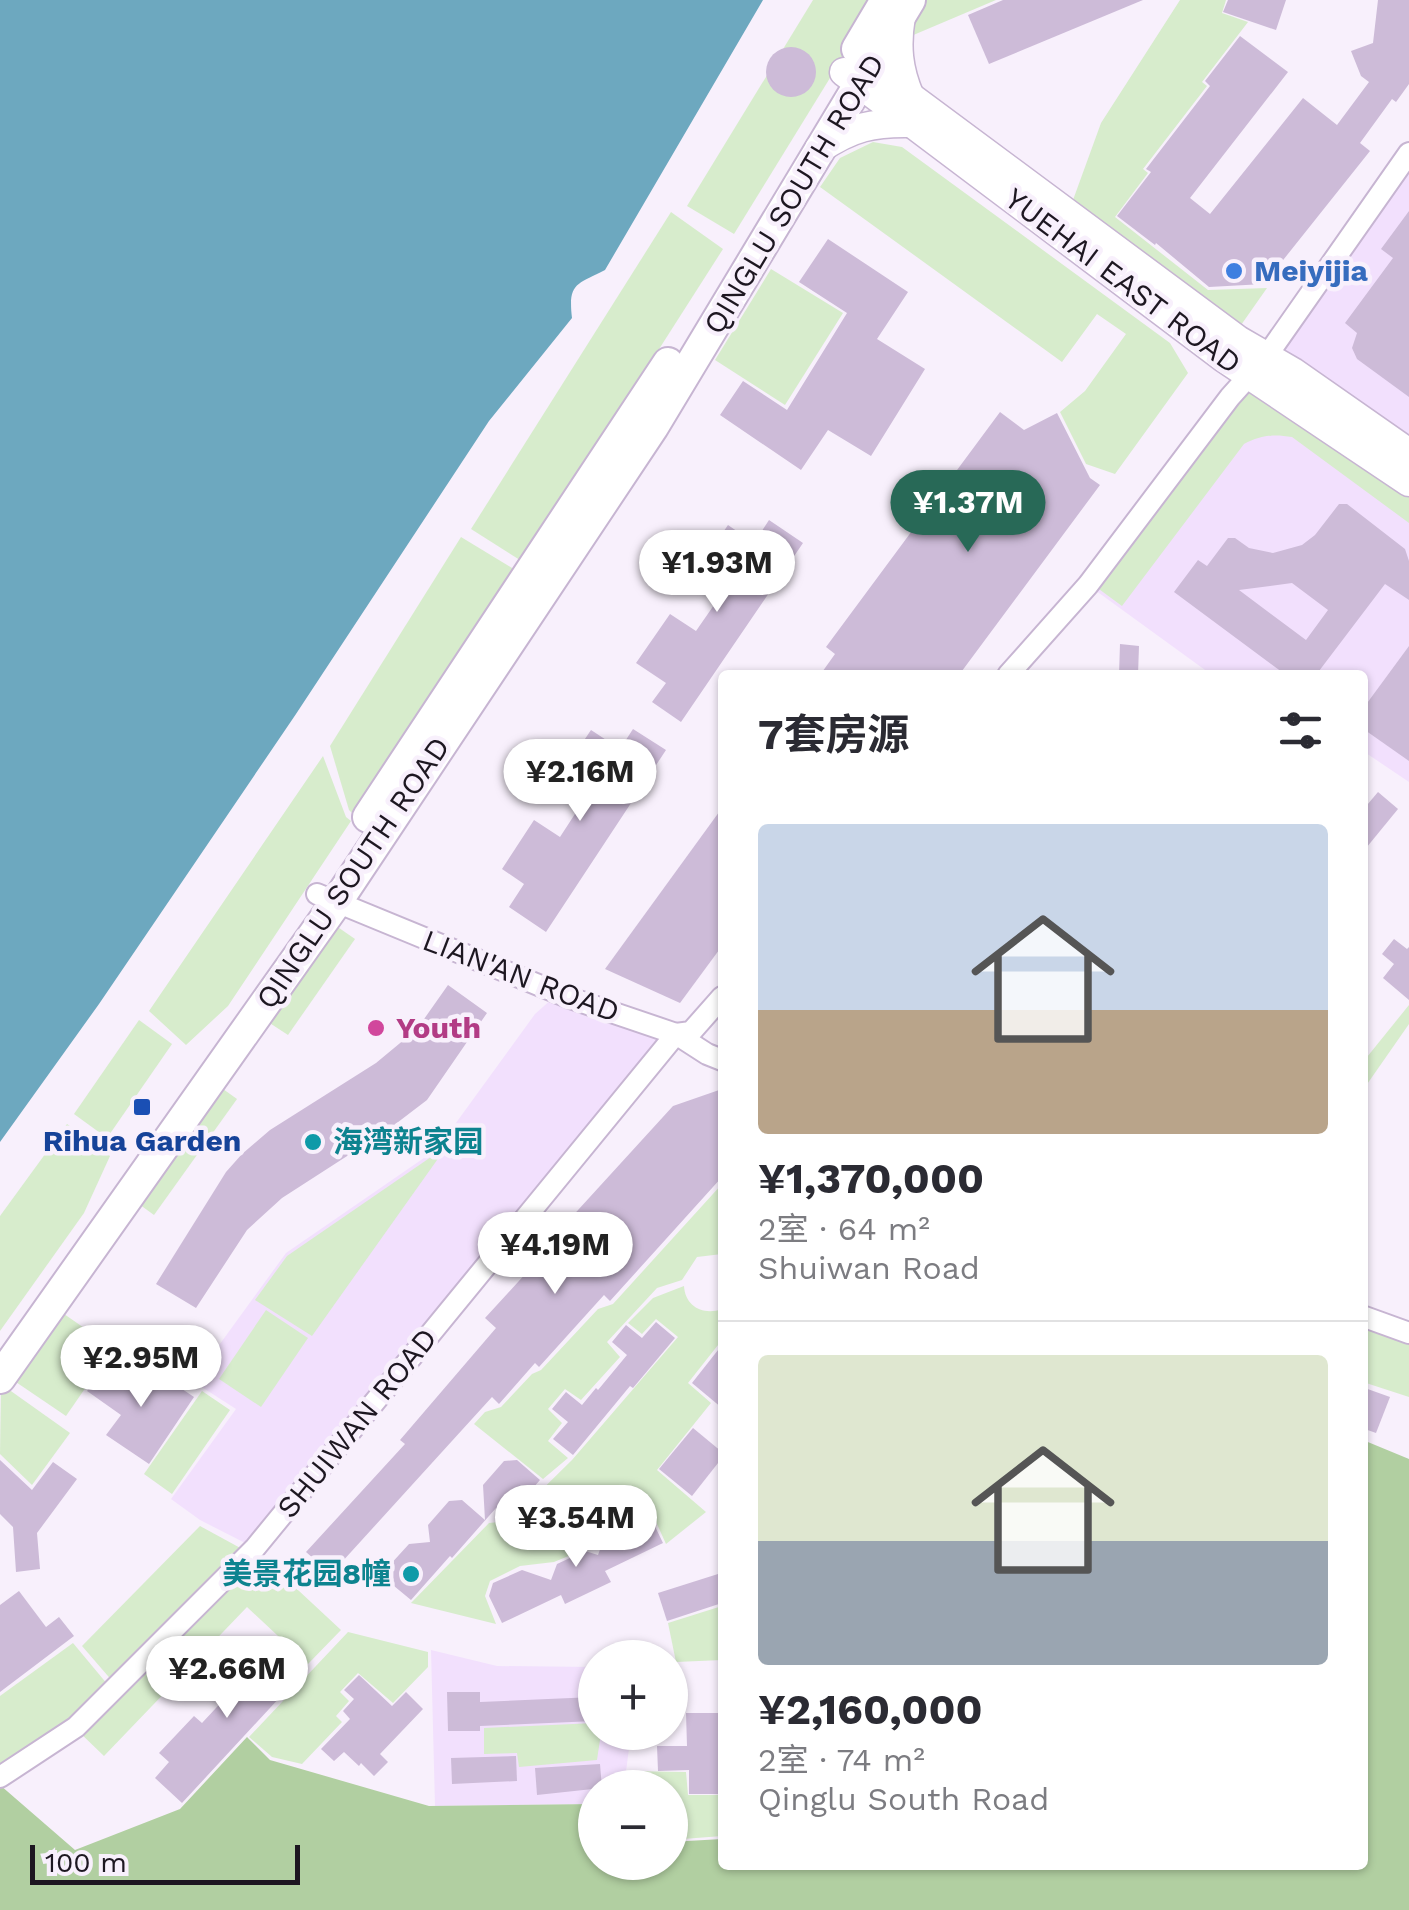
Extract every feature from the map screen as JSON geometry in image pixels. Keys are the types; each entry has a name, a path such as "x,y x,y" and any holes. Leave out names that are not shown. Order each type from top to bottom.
{"highway":[{"name":"QINGLU SOUTH ROAD","path":"0,1347 327,898 899,5"},
{"name":"QINGLU SOUTH ROAD","path":"0,1378 652,427 819,150 857,69"}],"main road":[{"path":"819,150 841,135 911,110 898,55 899,5"},
{"name":"YUEHAI EAST ROAD","path":"857,69 1238,340 1258,367 1409,482"},
{"name":"YUEHAI EAST ROAD","path":"1258,367 1293,372 1409,454"}],"street":[{"path":"1012,670 1088,585 1230,396 1258,367 1409,153"},
{"name":"LIAN'AN ROAD","path":"327,898 570,998 676,1034 718,1058"},
{"name":"SHUIWAN ROAD","path":"0,1778 76,1727 255,1548 676,1034 691,1032 718,1001"},
{"path":"1368,1318 1409,1333"}],"shaded area":[{"path":"1409,166 1409,452 1267,357"},
{"path":"1225,402 1409,482 1409,782 1368,754 1368,670 1205,670 1088,585"},
{"path":"553,998 681,1043 255,1548 200,1520 171,1499 236,1409 197,1384 217,1348 286,1253 437,1149 535,1014"},
{"path":"431,1650 497,1666 578,1667 578,1750 629,1750 626,1770 578,1770 578,1804 435,1806"}],"green space":[{"path":"813,0 878,0 734,234 687,206"},
{"path":"917,0 996,0 904,39"},
{"path":"1180,0 1226,0 1222,13 1248,22 1202,82 1207,86 1143,169 1148,173 1115,217 1208,290 1267,288 1234,335 1069,211 1101,123"},
{"path":"873,142 902,147 1170,343 1188,373 1115,474 1086,464 1060,412 1085,391 1126,334 1097,314 1062,362 820,187 840,158"},
{"path":"671,212 723,249 523,562 471,529"},
{"path":"771,269 843,313 785,405 715,360"},
{"path":"1251,381 1409,486 1409,523 1292,437 1256,439 1244,444 1122,606 1092,584"},
{"path":"461,537 517,571 353,814 330,746"},
{"path":"323,756 346,817 351,821 228,1006 186,1045 149,1011"},
{"path":"329,921 355,939 288,1035 262,1018"},
{"path":"1409,1005 1409,1024 1368,1083 1368,1056"},
{"path":"139,1020 172,1044 107,1138 74,1114"},
{"path":"216,1084 237,1099 154,1215 132,1199"},
{"path":"67,1124 110,1156 84,1213 0,1331 0,1216"},
{"path":"447,1146 312,1336 255,1300 287,1256"},
{"path":"718,1188 718,1254 697,1257 682,1280 657,1288 607,1342 620,1357 581,1400 565,1389 548,1409 562,1423 548,1441 568,1458 543,1479 474,1424 485,1412 501,1407 532,1374 541,1370 598,1309 613,1304"},
{"path":"684,1286 696,1308 718,1310 718,1345 688,1383 711,1403 657,1470 706,1512 666,1544 652,1513 639,1509 606,1524 600,1543 554,1562 520,1566 490,1581 485,1596 496,1624 411,1603 489,1523 510,1521 572,1460 678,1337 656,1319 642,1334 628,1323 653,1298"},
{"path":"54,1307 113,1348 66,1416 7,1376"},
{"path":"266,1310 308,1338 261,1407 219,1379"},
{"path":"1368,1326 1409,1340 1409,1397 1368,1384"},
{"path":"1,1384 70,1433 32,1485 0,1454"},
{"path":"202,1391 230,1410 172,1494 144,1474"},
{"path":"1368,1442 1409,1459 1409,1910 0,1910 0,1785 75,1850 180,1809 247,1737 270,1760 429,1806 578,1804 578,1880 688,1880 688,1841 718,1839 718,1870 1368,1870"},
{"path":"200,1526 244,1550 114,1683 82,1646"},
{"path":"255,1550 341,1630 308,1664 247,1607 104,1756 78,1731"},
{"path":"718,1607 718,1660 688,1661 688,1640 671,1640 668,1623"},
{"path":"348,1632 428,1652 428,1667 393,1703 358,1673 340,1692 349,1701 336,1716 342,1722 302,1764 272,1757 249,1737"},
{"path":"73,1643 108,1685 72,1725 0,1770 0,1696"},
{"path":"578,1724 578,1750 598,1750 597,1760 519,1767 517,1753 484,1754 484,1728"},
{"path":"688,1795 718,1795 718,1836 688,1839"}],"water":[{"path":"0,0 763,0 605,270 576,286 571,298 572,318 489,421 296,714 0,1142"}],"building":[{"path":"1003,0 1143,0 989,64 968,15"},
{"path":"1228,0 1286,0 1276,30 1223,12"},
{"path":"1378,0 1409,0 1409,84 1396,102 1392,99 1360,143 1370,151 1264,284 1209,287 1117,216 1151,172 1146,169 1210,86 1205,81 1240,36 1288,72 1190,198 1210,214 1303,98 1337,125 1369,82 1361,76 1351,51 1373,43"},
{"path":"791,47 809,54 816,72 809,90 791,97 773,90 766,72 773,54"},
{"path":"1409,211 1409,397 1357,359 1352,348 1357,333 1345,323 1393,258 1381,249"},
{"path":"828,239 908,292 877,339 925,369 871,456 828,430 801,470 720,415 743,381 787,410 847,313 799,282"},
{"path":"1000,412 1024,430 1057,413 1090,478 1100,485 963,670 824,670 835,654 826,647"},
{"path":"1339,504 1347,504 1405,549 1409,561 1409,600 1385,584 1320,670 1279,670 1174,592 1198,560 1207,566 1228,538 1273,553 1302,545","holes":["1292,583 1328,610 1306,640 1239,590"]},
{"path":"769,520 803,543 681,722 652,702 666,683 636,663 670,614 696,631 723,592 695,573 728,525 754,543"},
{"path":"1120,644 1139,646 1138,670 1119,670"},
{"path":"1409,646 1409,761 1368,732 1368,702"},
{"path":"633,729 666,750 546,932 509,907 524,884 502,869 534,820 560,837 586,797 558,779 591,730 620,749"},
{"path":"1378,792 1398,809 1368,846 1368,804"},
{"path":"718,814 718,951 680,1003 605,969"},
{"path":"1394,939 1409,947 1409,1000 1383,978 1394,964 1382,954"},
{"name":"海湾新家园","path":"448,985 487,1013 427,1100 282,1198 247,1230 196,1308 156,1284 226,1172 242,1154 270,1130 376,1063 417,1029"},
{"path":"718,1090 718,1181 610,1301 604,1295 539,1367 535,1363 499,1404 492,1397 331,1574 306,1552 405,1444 400,1440 496,1328 485,1318 673,1106"},
{"path":"656,1322 675,1338 573,1455 553,1439 568,1422 552,1409 566,1392 582,1405 598,1390 627,1355 612,1342 626,1325 642,1338"},
{"path":"718,1350 718,1405 692,1383"},
{"path":"107,1364 137,1388 152,1369 194,1397 149,1464 106,1435 121,1415 87,1391"},
{"path":"1368,1389 1390,1397 1376,1433 1368,1430"},
{"path":"693,1428 718,1449 718,1463 692,1496 659,1469"},
{"path":"0,1460 32,1490 53,1462 77,1479 37,1533 40,1569 16,1572 13,1527 0,1514"},
{"path":"517,1460 540,1480 507,1518 496,1508 452,1558 411,1600 388,1581 388,1567 409,1544 430,1542 428,1525 449,1501 462,1500 485,1520 483,1485 504,1461"},
{"path":"638,1512 650,1516 663,1543 605,1571 611,1582 565,1604 561,1595 502,1623 489,1596 493,1583 522,1570 551,1580 557,1564 585,1551 598,1555 609,1525"},
{"path":"718,1574 718,1604 667,1621 658,1593"},
{"path":"19,1591 46,1627 59,1617 74,1636 0,1692 0,1605"},
{"path":"282,1645 307,1668 182,1803 155,1778 169,1762 159,1753 194,1716 202,1723 229,1694 221,1687 254,1652 265,1663"},
{"path":"359,1675 392,1706 406,1692 423,1709 380,1754 388,1762 374,1776 344,1752 334,1761 321,1749 350,1719 343,1711 354,1699 344,1690"},
{"path":"447,1692 480,1692 480,1702 578,1698 578,1722 448,1731"},
{"path":"688,1713 718,1713 718,1794 689,1794 689,1770 658,1770 657,1750 688,1750"},
{"path":"516,1756 517,1781 452,1784 451,1758"},
{"path":"600,1764 600,1770 578,1770 578,1791 537,1795 535,1768"}],"place":[{"name":"Meiyijia","path":"1234,271"},
{"name":"Youth","path":"376,1028"},
{"name":"Rihua Garden","path":"142,1107"},
{"name":"海湾新家园","path":"313,1142"},
{"name":"美景花园8幢","path":"411,1574"}]}
